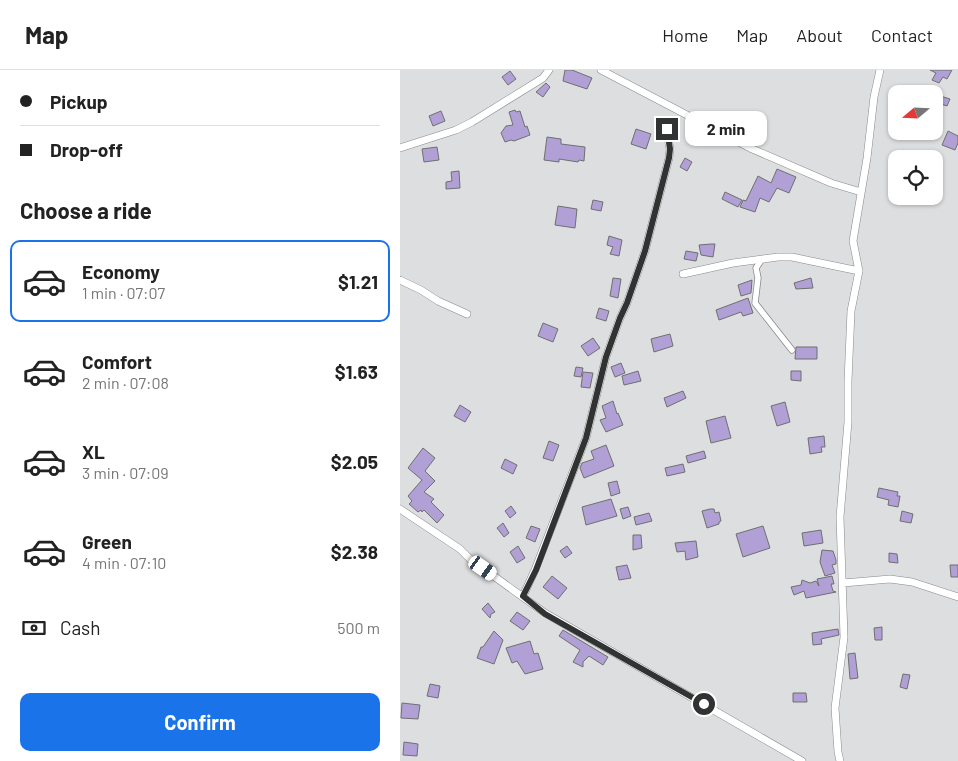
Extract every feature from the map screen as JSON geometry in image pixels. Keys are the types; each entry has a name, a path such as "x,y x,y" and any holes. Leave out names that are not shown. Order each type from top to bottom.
{"street":[{"path":"400,148 456,130 472,122 543,78 549,70"},
{"path":"600,70 750,148 831,183 861,192"},
{"path":"840,761 835,708 844,637 840,517 848,422 851,311 859,271 853,240 868,158 874,97 880,70"},
{"path":"523,596 536,570 586,438 606,357 645,251 669,158 669,143 665,122"},
{"path":"683,274 733,263 792,256 859,271"},
{"path":"762,259 756,268 758,278 755,303 792,350"},
{"path":"400,280 438,301 467,314"},
{"path":"400,509 460,549 470,559 523,596 545,614 802,761"},
{"path":"843,583 890,579 912,582 958,597"}],"building":[{"path":"565,70 572,70 592,78 587,89 563,81"},
{"path":"930,70 952,70 947,79 943,77 939,83 932,80 936,73"},
{"path":"510,71 516,79 508,85 502,77"},
{"path":"546,83 550,87 543,97 536,92"},
{"path":"943,97 950,99 947,106 943,105"},
{"path":"515,110 516,112 520,111 525,127 527,126 530,135 505,142 501,133 506,126 513,125 509,112"},
{"path":"441,111 445,121 433,126 429,116"},
{"path":"636,129 651,134 646,149 631,144"},
{"path":"948,131 958,136 955,150 942,145"},
{"path":"547,137 561,139 561,144 585,147 584,161 559,159 559,162 544,160"},
{"path":"437,147 439,160 424,162 422,149"},
{"path":"685,158 692,162 687,171 680,167"},
{"path":"777,169 796,177 789,193 777,188 769,202 760,198 755,212 740,207 743,200 746,201 758,176 771,183"},
{"path":"459,171 460,188 446,189 446,182 452,181 451,172"},
{"path":"725,192 742,200 738,207 722,199"},
{"path":"593,200 603,202 601,211 591,209"},
{"path":"558,206 577,209 575,228 555,225"},
{"path":"609,236 622,240 619,256 610,254 613,247 607,245"},
{"path":"715,244 713,257 701,255 699,245"},
{"path":"686,251 698,253 696,261 684,259"},
{"path":"613,278 621,279 618,298 610,296"},
{"path":"811,278 813,288 796,289 794,283"},
{"path":"752,280 751,293 741,296 738,285"},
{"path":"748,298 753,313 743,316 741,312 719,320 716,310"},
{"path":"599,308 609,311 606,321 596,318"},
{"path":"543,323 558,329 553,342 538,336"},
{"path":"670,334 673,346 654,352 651,339"},
{"path":"593,338 600,348 588,356 581,346"},
{"path":"796,347 817,347 817,359 795,359"},
{"path":"621,363 625,373 615,377 611,367"},
{"path":"576,367 583,368 581,377 574,376"},
{"path":"638,371 641,381 624,385 622,376"},
{"path":"791,371 801,371 801,381 791,380"},
{"path":"583,372 593,373 590,388 581,387"},
{"path":"683,391 686,398 667,407 664,398"},
{"path":"613,401 623,425 606,432 600,420 606,418 602,406"},
{"path":"785,402 790,422 777,426 771,406"},
{"path":"460,405 471,412 465,422 454,416"},
{"path":"725,416 731,438 711,443 706,421"},
{"path":"824,436 825,447 821,447 822,452 810,454 808,438"},
{"path":"549,441 559,445 553,461 543,458"},
{"path":"606,445 614,466 584,478 580,468 582,463 594,459 591,451"},
{"path":"423,448 435,458 425,471 435,481 424,492 434,499 431,502 444,515 437,523 424,510 418,512 409,504 412,501 408,496 422,480 408,468"},
{"path":"704,451 706,458 688,463 686,456"},
{"path":"505,459 517,465 513,474 501,468"},
{"path":"683,464 685,472 667,476 665,468"},
{"path":"617,481 620,493 611,496 608,483"},
{"path":"879,488 898,492 897,496 900,496 898,507 888,505 889,500 877,497"},
{"path":"611,499 617,516 586,525 582,507"},
{"path":"511,506 516,513 510,518 505,511"},
{"path":"628,507 631,516 623,519 620,509"},
{"path":"714,509 715,513 719,512 721,521 719,524 707,528 702,511"},
{"path":"902,511 913,514 911,523 900,521"},
{"path":"649,513 652,521 636,525 634,517"},
{"path":"503,523 509,533 504,537 497,528"},
{"path":"531,526 540,529 535,542 526,538"},
{"path":"763,526 770,548 743,557 736,534"},
{"path":"821,530 823,543 804,546 802,533"},
{"path":"633,535 641,535 642,548 633,550"},
{"path":"696,541 698,557 686,560 685,551 677,552 675,543"},
{"path":"518,546 525,558 517,563 510,552"},
{"path":"567,546 572,553 565,558 560,551"},
{"path":"822,550 833,551 836,564 832,565 835,573 825,576 820,562"},
{"path":"889,553 897,554 898,563 889,562"},
{"path":"627,565 631,578 619,580 616,567"},
{"path":"950,565 958,565 958,577 951,577"},
{"path":"552,576 567,588 558,599 543,587"},
{"path":"832,576 834,584 831,584 833,591 836,592 806,598 804,591 794,595 791,587 801,585 802,580 810,583 816,581 819,586 817,579"},
{"path":"488,603 495,612 491,614 490,618 482,609"},
{"path":"517,612 530,621 523,630 510,621"},
{"path":"882,627 882,640 875,640 874,628"},
{"path":"838,629 839,635 821,639 822,644 813,645 812,633"},
{"path":"563,630 608,657 603,665 589,656 583,662 583,667 573,662 580,650 559,636"},
{"path":"494,631 503,640 494,664 477,658 481,647 483,647"},
{"path":"530,641 534,654 538,653 543,669 525,674 517,661 512,663 506,648"},
{"path":"855,653 858,678 850,679 848,654"},
{"path":"903,674 910,675 907,689 900,687"},
{"path":"430,684 440,686 438,698 427,696"},
{"path":"793,693 806,693 807,702 793,702"},
{"path":"402,703 420,705 418,719 401,718"},
{"path":"404,742 418,744 417,756 403,755"}],"route":[{"path":"667,129 670,149 669,158 645,251 606,357 600,377 595,408 586,438 536,570 523,596 545,614 704,704"}]}
